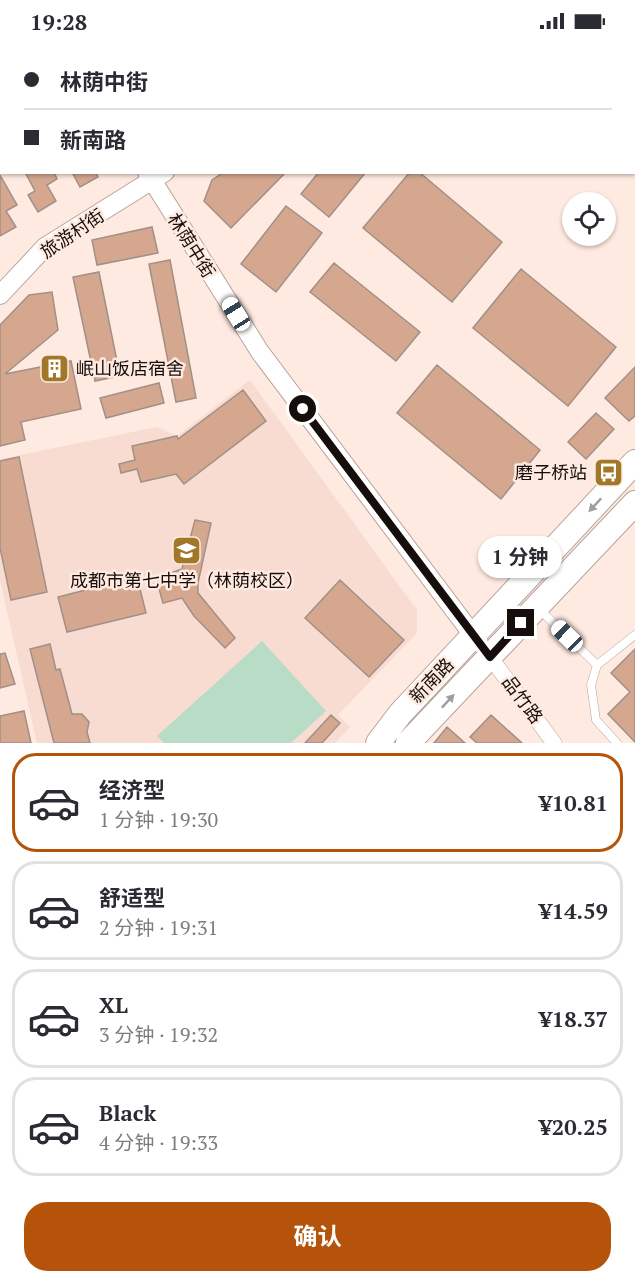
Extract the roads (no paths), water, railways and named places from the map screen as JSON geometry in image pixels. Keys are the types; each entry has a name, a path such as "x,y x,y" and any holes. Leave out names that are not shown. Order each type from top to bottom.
{"main road":[{"name":"新南路","path":"378,743 400,714 635,462"},
{"name":"新南路","path":"413,739 635,503"},
{"path":"367,743 400,714"}],"street":[{"name":"旅游村街","path":"0,295 45,247 154,175"},
{"name":"林荫中街","path":"154,175 260,352 490,657"},
{"name":"品竹路","path":"490,657 554,743"}],"lane":[{"path":"537,607 597,664"},
{"path":"617,743 596,720 591,684 597,664 635,635"}],"place":[{"name":"岷山饭店宿舍","path":"55,368"},
{"name":"磨子桥站","path":"608,472"},
{"name":"成都市第七中学（林荫校区）","path":"187,551"}]}
